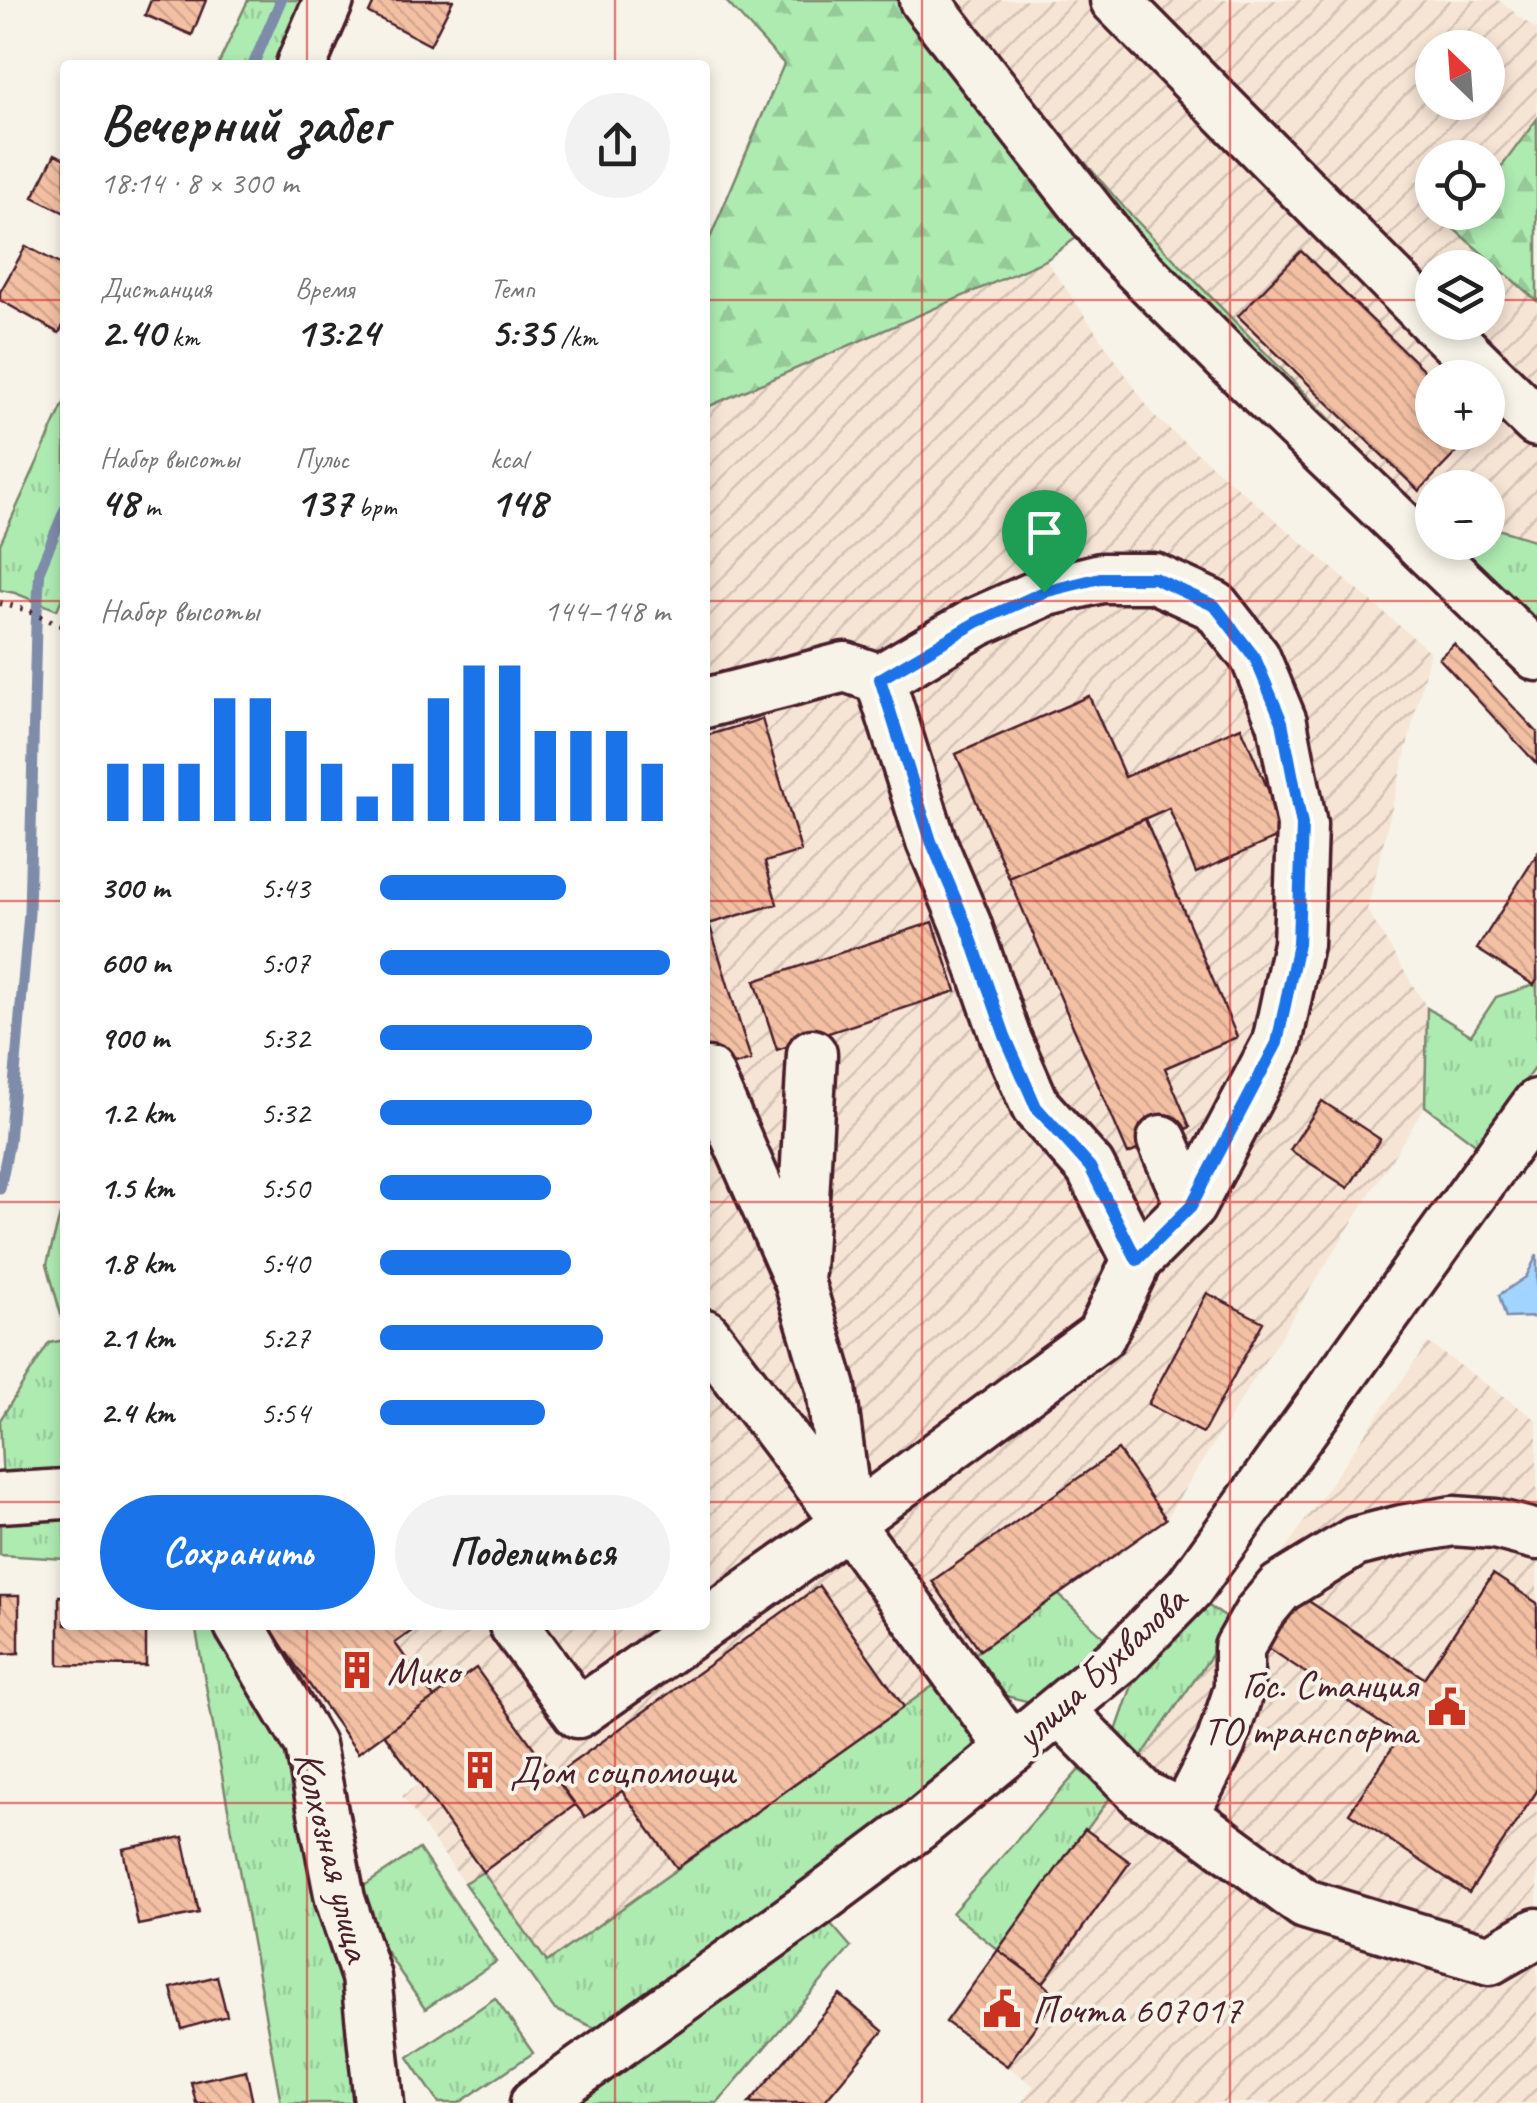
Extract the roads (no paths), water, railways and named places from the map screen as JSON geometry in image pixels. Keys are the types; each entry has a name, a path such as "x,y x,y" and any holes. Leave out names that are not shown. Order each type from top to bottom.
{"street":[{"path":"303,60 329,0"},
{"path":"924,0 1119,250 1230,362 1537,656"},
{"path":"1115,0 1415,302"},
{"path":"1453,340 1537,422"},
{"path":"710,691 844,667 880,679 977,622 1044,592 1100,578 1154,578 1215,606 1255,658 1282,722 1302,825 1298,944 1277,1043 1191,1206 1137,1260 1101,1335 848,1523 710,1620"},
{"path":"880,679 931,841 1036,1107 1090,1167 1137,1260"},
{"path":"799,1281 812,1054"},
{"path":"710,1078 799,1281 831,1388 848,1523"},
{"name":"улица Бухвалова","path":"535,2103 918,1826 1119,1660 1188,1588 1537,1104"},
{"path":"1162,1140 1191,1206"},
{"path":"710,1341 1012,1750"},
{"path":"0,1498 60,1494"},
{"path":"1184,1814 1221,1743 1239,1690 1239,1648 1280,1588 1355,1542 1402,1530 1453,1521 1495,1524 1537,1534"},
{"name":"Колхозная улица","path":"242,1630 310,1745 340,1899 366,1977 379,2103"},
{"path":"518,1630 578,1713 696,1630"},
{"path":"1060,1710 1143,1794 1184,1814 1304,1904 1490,1960 1537,1933"}],"water":[{"path":"1537,1255 1537,1317 1506,1318 1499,1295 1526,1277"}],"waterway":[{"path":"255,60 281,0"},
{"path":"0,1189 9,1143 29,913 40,569 60,521"}],"place":[{"name":"Мико","path":"357,1670"},
{"name":"Гос. Станция ТО транспорта","path":"1447,1707"},
{"name":"Дом соцпомощи","path":"480,1770"},
{"name":"Почта 607017","path":"1002,2009"}]}
